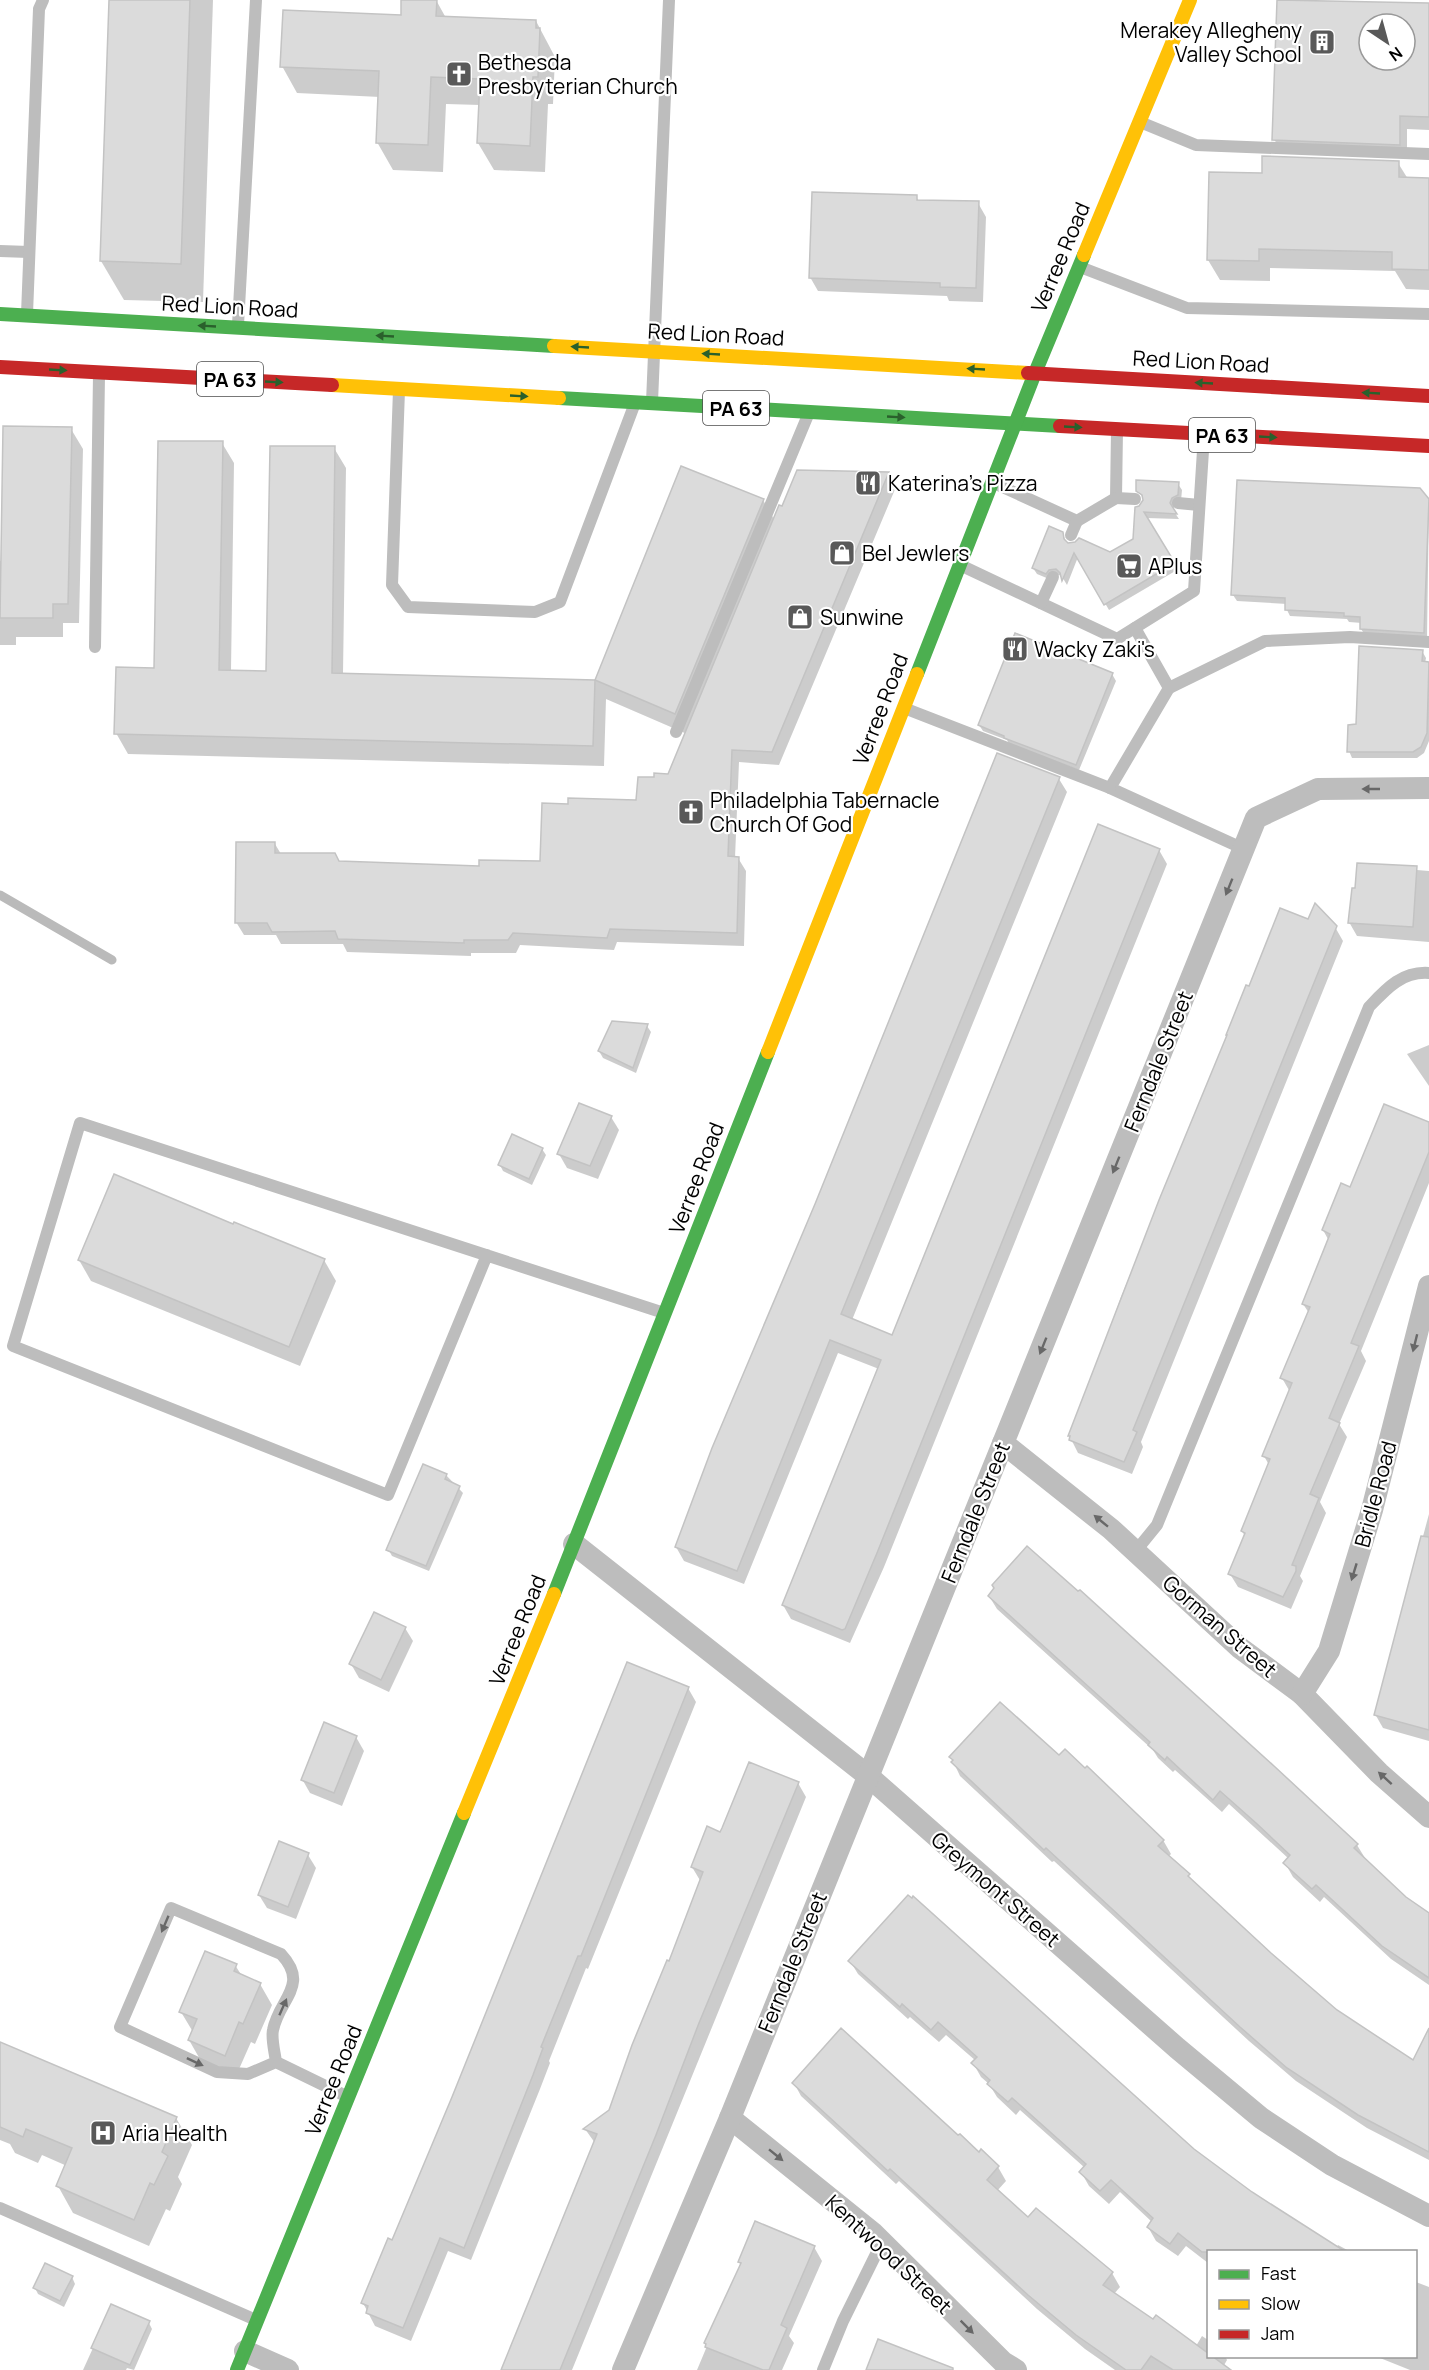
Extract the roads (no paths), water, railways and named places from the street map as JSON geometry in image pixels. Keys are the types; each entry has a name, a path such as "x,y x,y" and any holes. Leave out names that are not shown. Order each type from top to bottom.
{"main road":[{"name":"Verree Road","path":"241,2360 574,1544 1014,424 1190,0"},
{"name":"Red Lion Road","path":"0,314 27,315 106,326 237,328 638,355 654,351 1429,396"},
{"name":"PA 63","path":"0,367 103,369 399,389 636,397 651,403 1429,446"}],"street":[{"name":"Ferndale Street","path":"623,2370 730,2118 1256,818 1318,789 1429,788"},
{"name":"Bridle Road","path":"1302,1694 1329,1651 1372,1510 1429,1286"},
{"name":"Gorman Street","path":"1004,1443 1111,1529 1240,1648 1302,1694 1379,1773 1429,1817"},
{"name":"Greymont Street","path":"574,1544 867,1775 1177,2048 1261,2118 1332,2165 1429,2216"},
{"name":"Kentwood Street","path":"730,2118 882,2242 1006,2367"},
{"path":"241,2360 288,2370"}],"lane":[{"path":"27,315 39,9 43,0"},
{"path":"237,328 256,0"},
{"path":"651,403 669,0"},
{"path":"1139,122 1196,145 1429,154"},
{"path":"0,251 29,252"},
{"path":"1079,266 1187,308 1429,314"},
{"path":"95,647 103,369"},
{"path":"399,389 392,585 408,607 535,612 560,602 636,397"},
{"path":"676,732 809,412"},
{"path":"1116,498 1117,429"},
{"path":"959,565 1117,639 1194,591 1204,434"},
{"path":"991,482 1077,521"},
{"path":"1071,535 1077,521 1116,498 1135,499"},
{"path":"1178,503 1200,505"},
{"path":"1041,603 1053,576"},
{"path":"1135,628 1169,688"},
{"path":"1110,788 1169,688 1266,641 1350,637 1429,642"},
{"path":"903,708 1110,788 1244,849"},
{"path":"1135,1552 1157,1525 1369,1006 1392,982 1420,972 1429,973"},
{"path":"487,1255 388,1495 13,1346 80,1122 665,1313"},
{"path":"276,2062 272,2031 294,1983 291,1965 281,1954 171,1908 120,2027 217,2072 248,2074 276,2062 349,2097"},
{"path":"0,2208 257,2321"},
{"path":"823,2370 843,2321 882,2242"}],"waterway":[{"path":"0,895 112,960"}],"place":[{"name":"Merakey Allegheny Valley School","path":"1322,42"},
{"name":"Bethesda Presbyterian Church","path":"459,74"},
{"name":"Katerina's Pizza","path":"868,483"},
{"name":"Bel Jewlers","path":"842,553"},
{"name":"APlus","path":"1129,566"},
{"name":"Sunwine","path":"800,617"},
{"name":"Wacky Zaki's","path":"1015,649"},
{"name":"Philadelphia Tabernacle Church Of God","path":"691,812"},
{"name":"Aria Health","path":"103,2133"}]}
